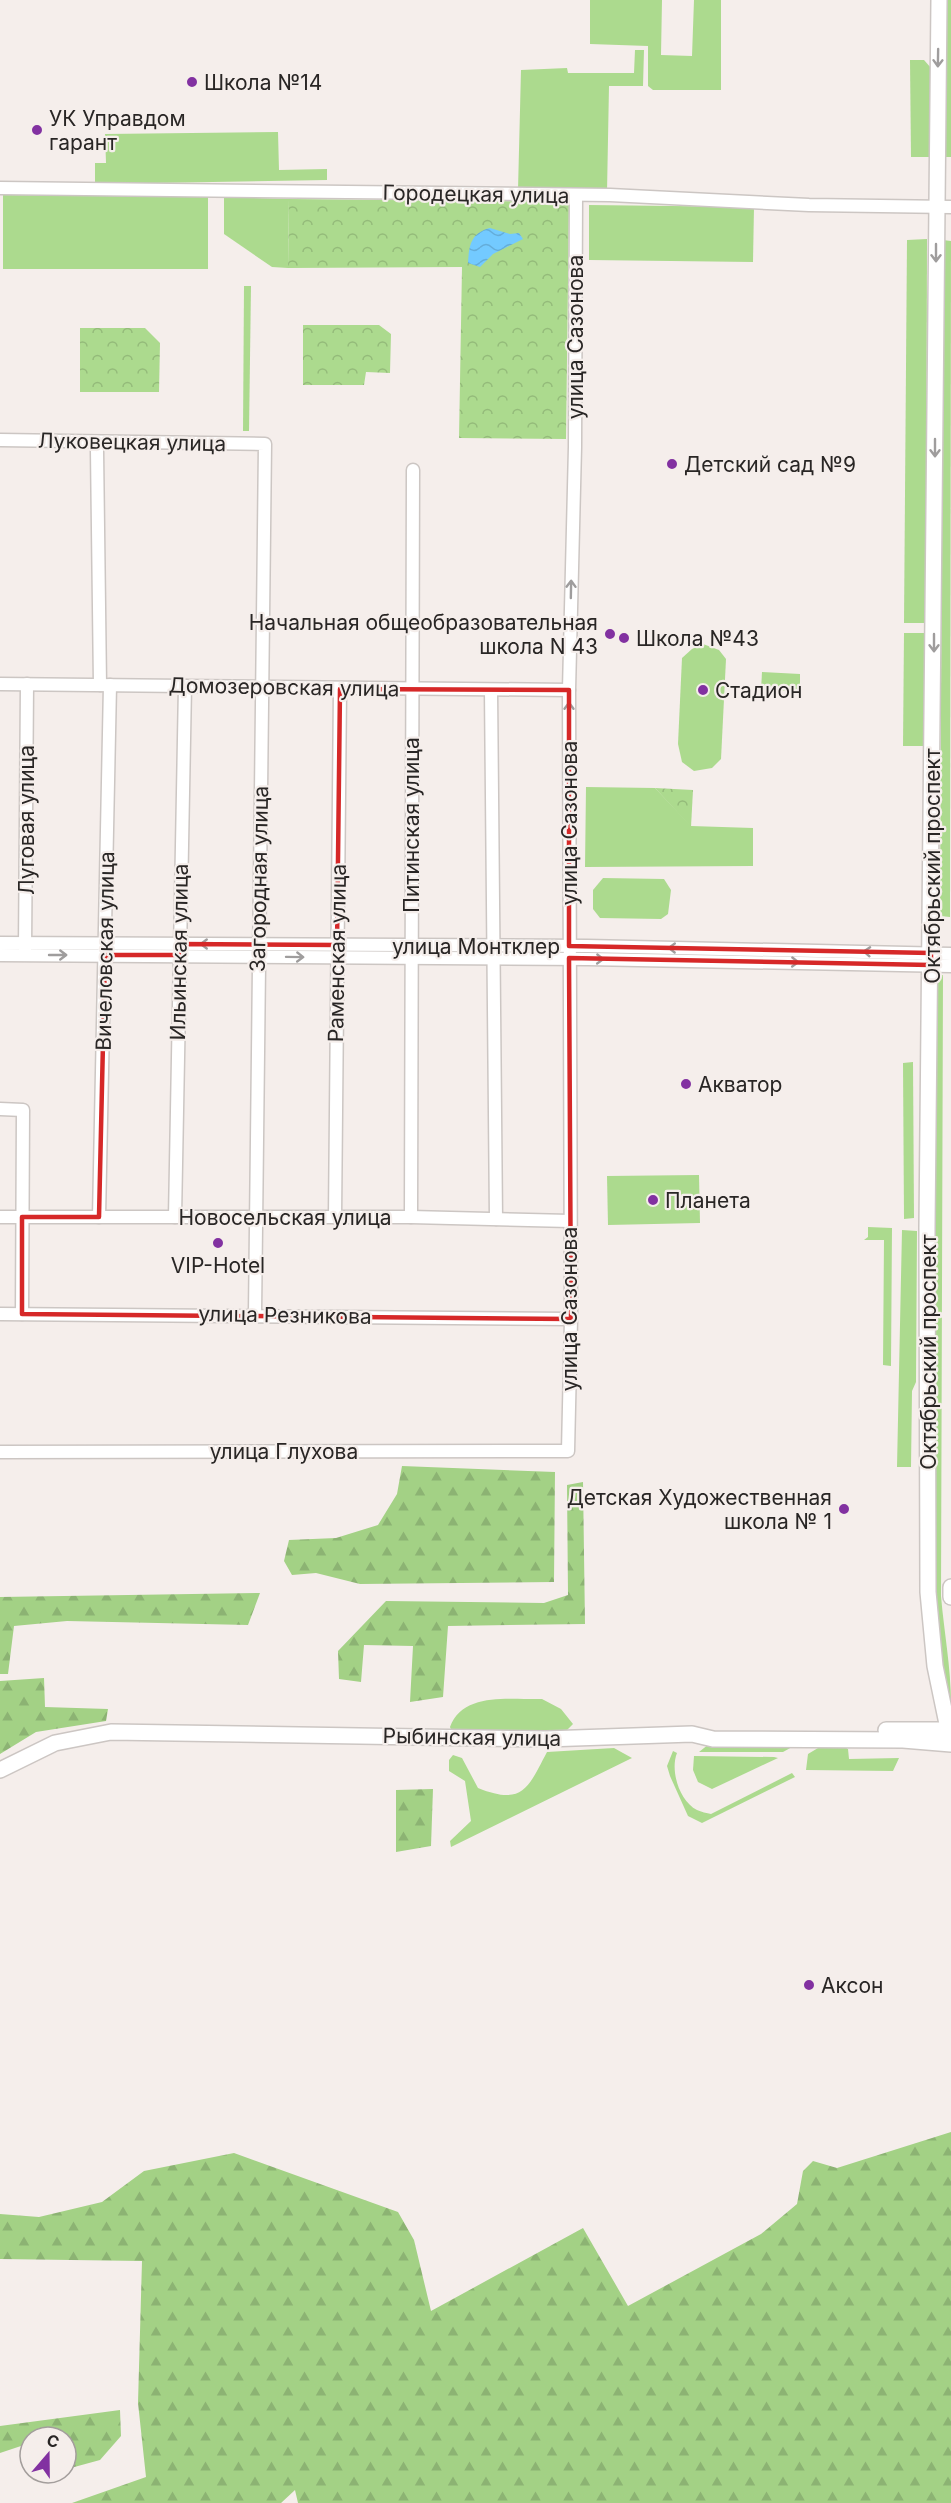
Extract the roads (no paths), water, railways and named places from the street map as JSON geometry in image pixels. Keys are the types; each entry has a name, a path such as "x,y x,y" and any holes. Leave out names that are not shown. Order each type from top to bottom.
{"main road":[{"name":"Октябрьский проспект","path":"939,0 943,207 927,1228 928,1592 934,1656 950,1737"},
{"path":"951,1587 951,1597"},
{"name":"Рыбинская улица","path":"0,1770 55,1743 111,1732 534,1739 692,1734 712,1730 950,1737"}],"street":[{"name":"Городецкая улица","path":"0,188 576,195 943,207"},
{"name":"улица Сазонова","path":"568,1451 571,1319 569,690 575,447 576,195"},
{"name":"Луковецкая улица","path":"0,440 265,444"},
{"name":"Загородная улица","path":"255,1314 265,444"},
{"name":"Вичеловская улица","path":"97,450 105,685 105,949 99,1217"},
{"name":"Питинская улица","path":"411,1217 412,470"},
{"name":"Домозеровская улица","path":"0,684 569,690"},
{"name":"Луговая улица","path":"25,949 27,684"},
{"name":"Ильинская улица","path":"175,1217 185,686"},
{"name":"Раменская улица","path":"335,1217 340,689"},
{"path":"491,690 496,1219"},
{"name":"улица Монтклер","path":"0,943 25,949 569,952 931,959 951,954"},
{"name":"улица Монтклер","path":"0,955 25,949"},
{"name":"улица Монтклер","path":"931,959 951,966"},
{"path":"0,1109 23,1110 22,1314"},
{"name":"Новосельская улица","path":"0,1217 411,1217 570,1221"},
{"name":"улица Резникова","path":"0,1314 255,1314 571,1319"},
{"name":"улица Глухова","path":"0,1452 568,1451"}],"water":[{"path":"490,228 510,234 519,233 523,239 493,254 480,267 468,263 472,241 479,233"}],"place":[{"name":"Школа №14","path":"192,82"},
{"name":"УК Управдом гарант","path":"37,130"},
{"name":"Детский сад №9","path":"672,464"},
{"name":"Начальная общеобразовательная школа N 43","path":"610,634"},
{"name":"Школа №43","path":"624,638"},
{"name":"Стадион","path":"703,690"},
{"name":"Акватор","path":"686,1084"},
{"name":"Планета","path":"653,1200"},
{"name":"VIP-Hotel","path":"218,1243"},
{"name":"Детская Художественная школа № 1","path":"844,1509"},
{"name":"Аксон","path":"809,1985"}]}
